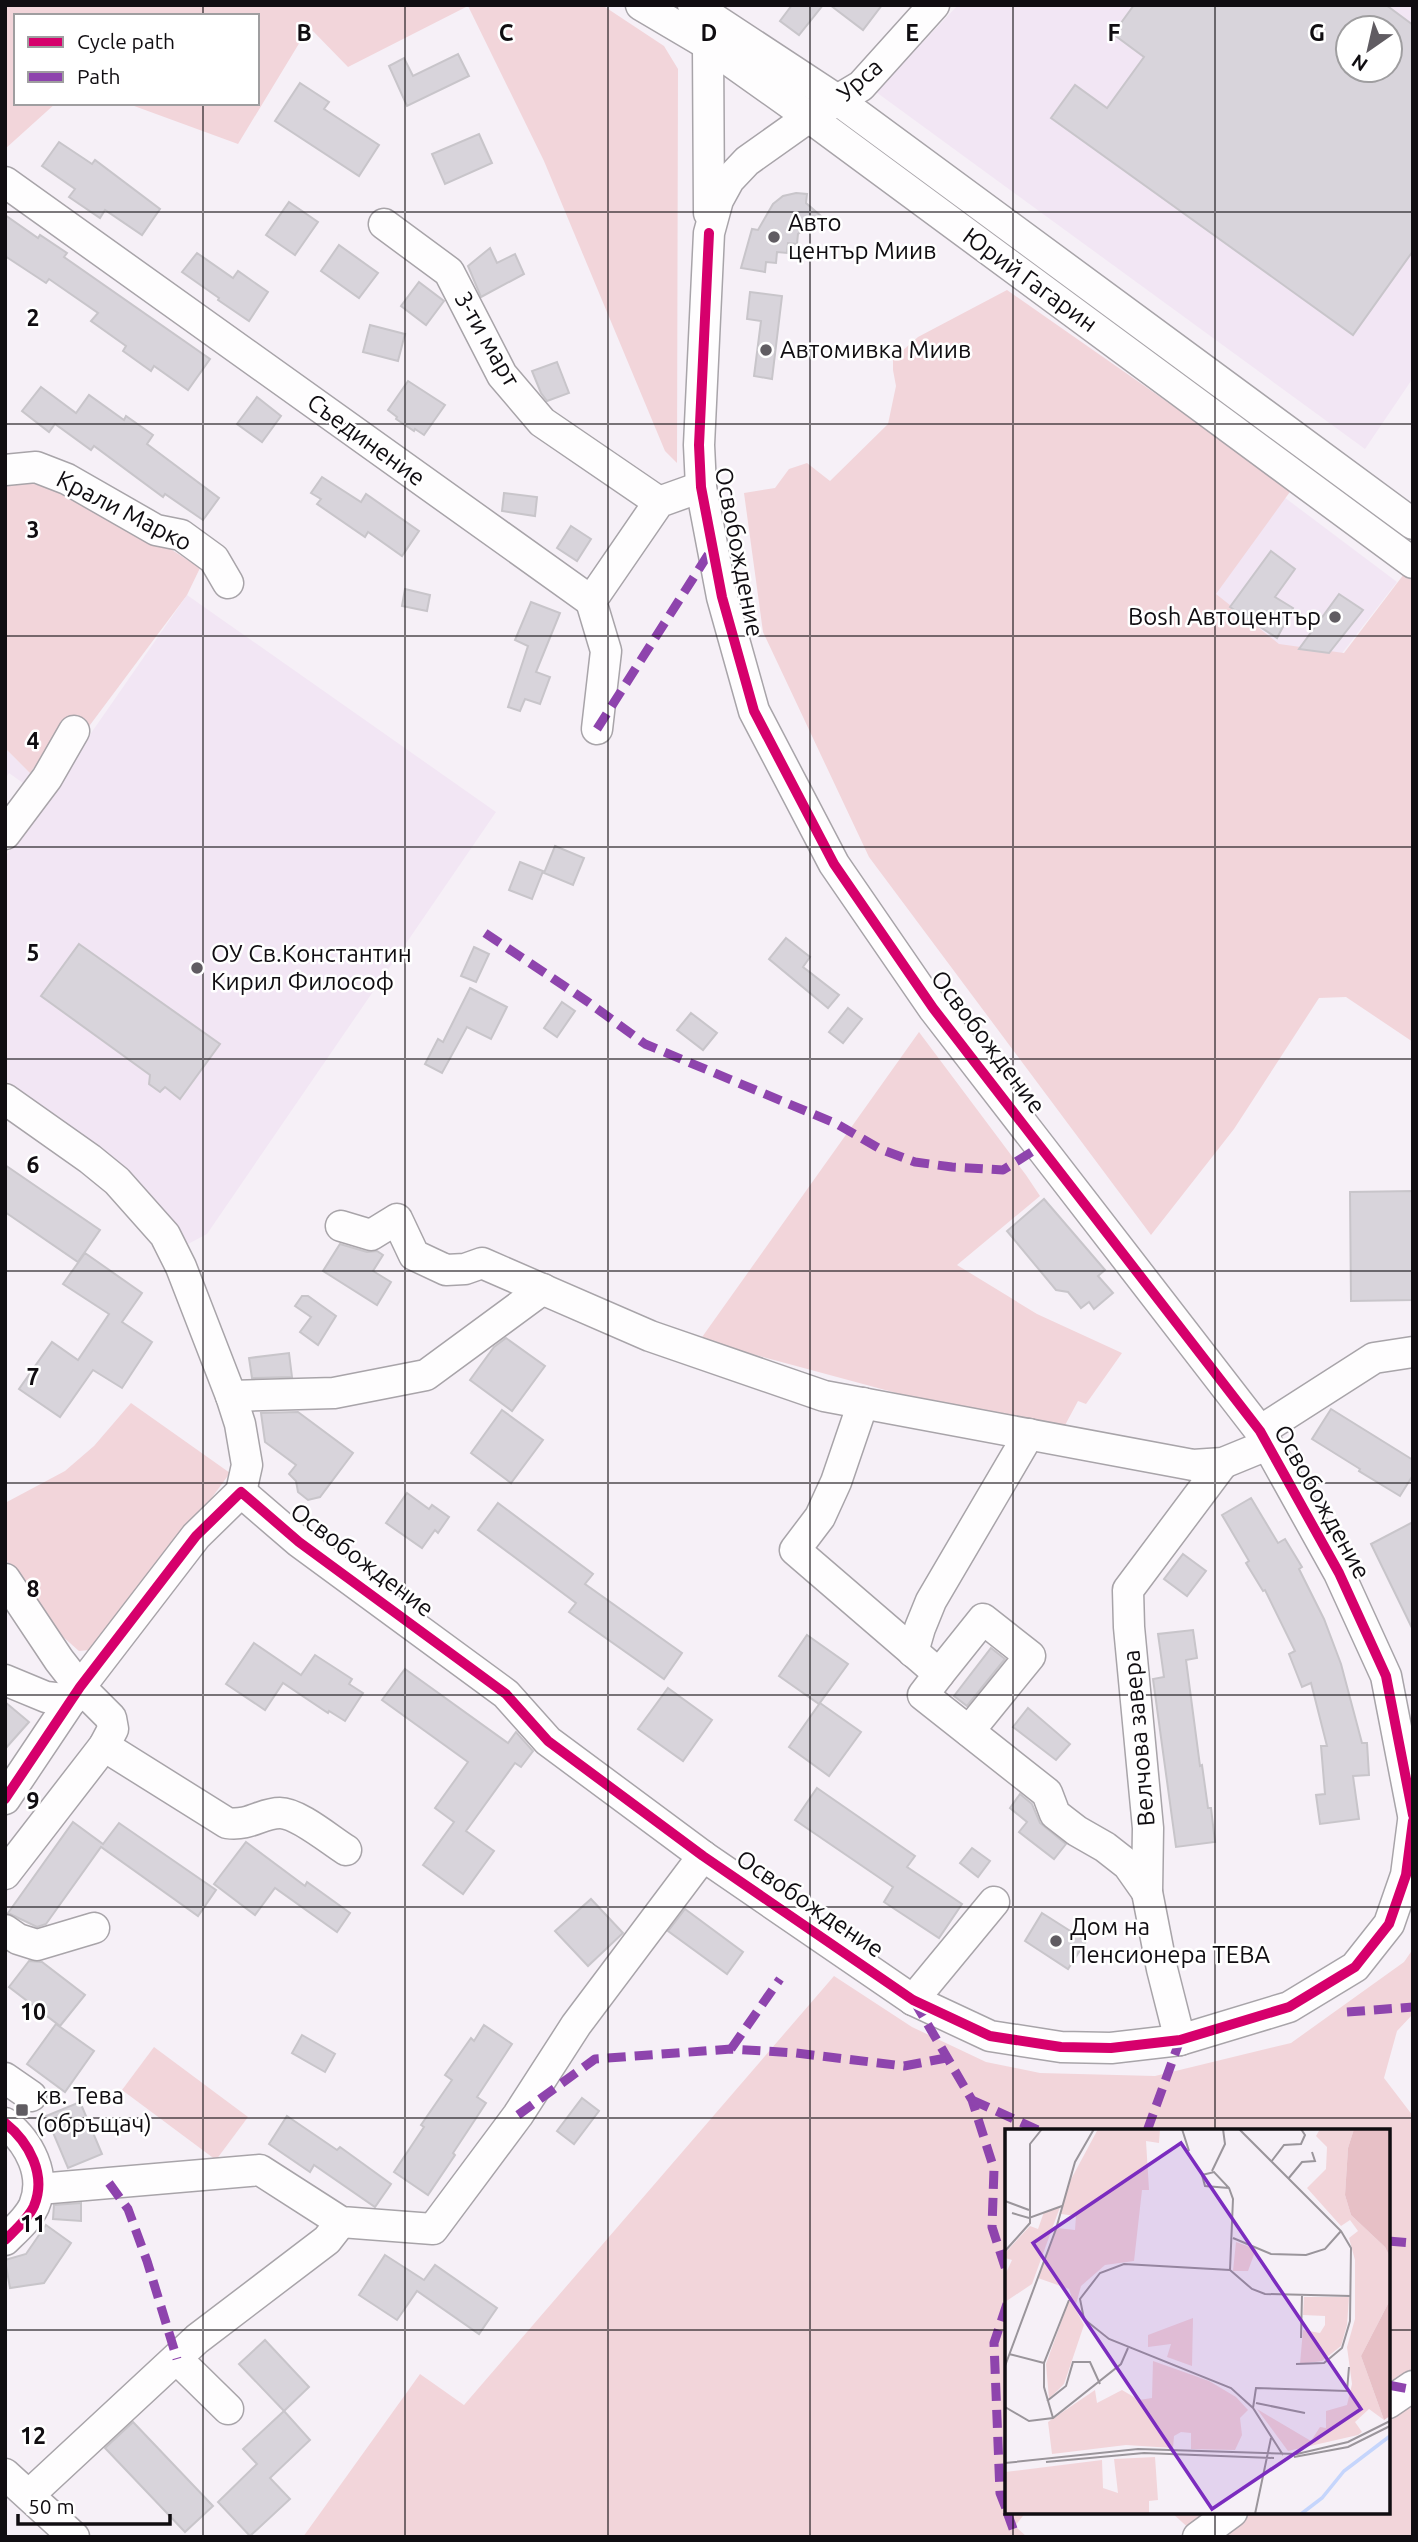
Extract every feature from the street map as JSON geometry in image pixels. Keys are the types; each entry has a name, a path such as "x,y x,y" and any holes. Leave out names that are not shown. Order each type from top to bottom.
{"street":[{"name":"Юрий Гагарин","path":"641,5 708,45 809,117 1413,563"},
{"name":"Юрий Гагарин","path":"693,5 839,101 1413,524"},
{"name":"Урса","path":"809,117 861,86 934,5"},
{"path":"708,45 709,233"},
{"name":"Освобождение","path":"809,117 767,145 729,180 718,200 709,233 699,445 701,486 722,597 754,711 834,863 933,1008 1264,1438 1339,1573 1386,1676 1413,1815"},
{"name":"Съединение","path":"5,182 591,601"},
{"name":"3-ти март","path":"384,224 449,272 502,375 542,422 659,502"},
{"name":"Крали Марко","path":"5,470 36,467 67,480 156,530 181,535 214,559 228,583"},
{"path":"597,729 606,652 591,601 659,502 701,486"},
{"path":"5,834 47,778 74,731"},
{"path":"5,1100 90,1158 117,1181 164,1236 181,1267 231,1396 240,1424 247,1465 240,1492 195,1536 76,1694 5,1799"},
{"path":"341,1226 371,1235 397,1219 414,1255 446,1270 465,1269 482,1263 650,1336 824,1396 1193,1465 1223,1463 1264,1438 1374,1358 1413,1352"},
{"path":"231,1396 334,1393 426,1375 543,1289"},
{"path":"863,1403 836,1482 820,1517 795,1550 939,1674"},
{"path":"914,1652 931,1601 1028,1434"},
{"name":"Велчова завера","path":"1180,2040 1162,1969 1147,1892 1148,1828 1128,1591 1223,1463"},
{"name":"Освобождение","path":"240,1492 299,1542 506,1694 548,1741 703,1856 913,2000 990,2036 1061,2047 1111,2048 1180,2040 1289,2007 1355,1967 1389,1924 1406,1875 1413,1821"},
{"path":"5,1579 59,1660 76,1694 111,1718 113,1730 104,1746 5,1874"},
{"path":"969,1731 1030,1656 983,1619 923,1695 1047,1793 1055,1814 1128,1865 1147,1892"},
{"path":"5,1680 46,1697 76,1694"},
{"path":"104,1746 227,1823 242,1825 278,1813 291,1815 346,1850"},
{"path":"39,2189 260,2170 341,2222 433,2229 518,2115 576,2025 703,1856"},
{"path":"913,2000 994,1902"},
{"path":"5,1930 37,1945 94,1928"},
{"path":"5,2078 31,2096"},
{"path":"5,2123 21,2136 32,2154 39,2189 33,2208 5,2240"},
{"path":"29,2496 197,2339 327,2240 341,2222"},
{"path":"177,2358 228,2409"},
{"path":"1390,2402 1413,2386"},
{"path":"5,2474 74,2537"},
{"path":"1198,2537 1229,2514"}],"shaded area":[{"path":"5,5 602,5 664,46 678,69 677,463 665,451 544,161 468,6 348,67 309,27 238,144 131,105 259,105 259,14 14,14 14,105 54,105 5,149"},
{"path":"958,5 1413,5 1413,378 1365,449 876,92"},
{"path":"1007,290 1292,489 1216,594 1279,644 1344,653 1404,574 1413,580 1413,1042 1346,997 1319,998 1234,1129 1151,1235 869,857 763,632 744,493 775,488 789,469 807,463 830,481 888,424 896,386 893,359 918,337"},
{"path":"5,479 28,482 79,500 158,541 200,568 187,595 87,729 69,720 30,773 5,748"},
{"path":"1284,497 1397,582 1336,661 1271,652 1208,602"},
{"name":"ОУ Св.Константин Кирил Философ","path":"187,595 496,812 207,1234 188,1244 163,1209 132,1175 60,1118 5,1080 5,857"},
{"path":"5,748 30,773 23,783 9,773 5,779"},
{"path":"919,1032 1040,1196 957,1265 1037,1314 1122,1353 1086,1404 1078,1401 1064,1427 926,1401 700,1340"},
{"path":"131,1403 230,1473 100,1649 79,1651 53,1628 5,1558 5,1503 65,1471 94,1446"},
{"path":"1413,1949 1413,2014 1397,2031 1384,2078 1413,2116 1413,2375 1390,2391 1390,2129 1005,2129 1005,2514 1024,2514 1015,2526 1027,2537 303,2537 420,2374 464,2405 834,1976 912,2027 986,2062 1040,2073 1155,2076 1291,2043 1404,1962"},
{"path":"154,2047 248,2117 216,2160 122,2090"},
{"path":"1413,2398 1413,2537 1217,2537 1249,2514 1390,2514 1390,2415"},
{"path":"1173,2514 1215,2514 1193,2532"}],"building":[{"path":"792,5 823,5 799,35 780,21"},
{"path":"830,5 882,5 863,30"},
{"path":"1134,5 1386,5 1398,14 1334,14 1334,84 1404,84 1404,18 1413,25 1413,251 1353,335 1051,118 1075,85 1107,108 1144,57 1113,34"},
{"path":"458,54 469,76 407,106 389,66 404,58 413,76"},
{"path":"300,83 329,102 324,109 379,145 359,176 275,121"},
{"path":"479,134 492,163 445,184 432,154"},
{"path":"59,142 92,164 95,160 160,209 142,235 105,210 100,218 69,197 75,189 42,166"},
{"name":"Авто център Миив","path":"807,194 806,203 821,216 798,234 797,244 788,243 787,253 777,252 776,263 766,262 765,272 741,268 752,229 758,230 773,204 783,196"},
{"path":"289,202 318,222 295,255 266,235"},
{"path":"5,215 38,238 40,235 67,253 64,257 210,359 188,390 154,366 151,371 123,351 126,346 91,321 98,313 49,279 46,283 5,256"},
{"path":"339,245 378,273 359,298 321,271"},
{"path":"490,248 497,263 515,254 524,274 481,297 468,266"},
{"path":"197,253 233,278 238,271 268,292 249,321 182,272"},
{"path":"419,282 444,301 426,325 401,306"},
{"name":"Автомивка Миив","path":"750,292 782,296 772,379 754,376 761,321 747,319"},
{"path":"370,325 405,334 398,361 363,352"},
{"path":"557,362 569,393 547,401 532,371"},
{"path":"408,381 445,405 424,435 396,419 388,410"},
{"path":"41,387 76,413 89,395 124,420 126,416 153,435 147,444 219,498 203,520 165,494 163,497 94,446 91,450 55,424 49,432 22,411"},
{"path":"257,397 281,416 262,442 237,424"},
{"path":"322,477 361,502 366,494 419,531 402,556 368,532 365,537 317,504 321,499 311,493"},
{"path":"504,493 537,497 535,516 502,511"},
{"path":"571,526 591,539 577,561 557,548"},
{"path":"1271,551 1295,569 1275,597 1293,608 1277,638 1230,607"},
{"path":"405,589 430,595 427,611 402,606"},
{"path":"1339,594 1363,610 1329,653 1299,649"},
{"path":"531,602 560,613 536,672 550,677 540,704 525,699 520,711 508,707 528,646 515,640"},
{"path":"555,846 584,858 573,885 544,873"},
{"path":"520,862 543,871 532,899 509,890"},
{"path":"786,938 810,957 803,967 839,995 828,1008 769,959"},
{"path":"79,944 220,1044 180,1099 165,1087 160,1092 149,1084 150,1075 41,996"},
{"path":"474,947 489,954 476,982 461,976"},
{"path":"470,988 507,1007 491,1039 467,1027 442,1073 425,1064 438,1039 443,1042"},
{"path":"562,1002 575,1011 557,1037 544,1028"},
{"path":"848,1008 862,1019 843,1043 829,1032"},
{"path":"691,1013 717,1033 703,1050 677,1030"},
{"path":"5,1165 100,1230 78,1262 5,1212"},
{"path":"1413,1191 1413,1300 1351,1301 1350,1192"},
{"path":"1044,1199 1105,1270 1098,1276 1113,1293 1094,1309 1089,1302 1081,1308 1068,1292 1056,1290 1007,1231"},
{"path":"340,1244 367,1252 377,1251 383,1255 373,1271 391,1282 377,1305 323,1271"},
{"path":"85,1253 142,1293 122,1322 152,1342 122,1388 93,1370 60,1417 19,1389 52,1342 78,1360 109,1314 63,1284"},
{"path":"302,1296 308,1296 336,1316 318,1345 300,1332 311,1317 295,1306"},
{"path":"506,1338 545,1366 512,1411 470,1380 494,1347"},
{"path":"289,1353 292,1377 252,1378 249,1358"},
{"path":"1331,1409 1413,1460 1413,1475 1400,1496 1312,1439"},
{"path":"502,1410 543,1440 511,1483 471,1453"},
{"path":"298,1412 353,1453 320,1497 308,1500 298,1492 296,1481 289,1474 296,1465 265,1442 261,1413"},
{"path":"407,1493 429,1509 432,1505 449,1517 438,1533 435,1530 422,1548 386,1523"},
{"path":"1251,1498 1278,1543 1285,1539 1302,1567 1299,1569 1324,1619 1341,1664 1362,1743 1367,1743 1369,1775 1353,1776 1359,1819 1320,1824 1316,1795 1325,1794 1321,1746 1327,1746 1311,1683 1302,1687 1289,1654 1295,1651 1265,1590 1263,1591 1246,1563 1249,1561 1222,1515"},
{"path":"498,1503 593,1574 585,1584 682,1653 664,1679 569,1612 576,1603 478,1530"},
{"path":"1413,1522 1413,1630 1371,1544"},
{"path":"1183,1554 1206,1571 1187,1596 1164,1579"},
{"path":"1193,1630 1197,1658 1186,1660 1200,1766 1202,1765 1208,1808 1211,1808 1215,1842 1176,1847 1153,1679 1164,1677 1158,1634"},
{"path":"807,1635 848,1664 819,1704 779,1676"},
{"path":"254,1643 301,1675 315,1655 352,1679 349,1684 363,1693 345,1721 283,1683 265,1710 226,1684"},
{"path":"991,1648 1005,1659 967,1706 954,1696"},
{"path":"405,1669 508,1743 516,1732 533,1751 521,1767 515,1763 466,1831 494,1851 463,1894 423,1865 454,1822 435,1808 468,1762 382,1700"},
{"path":"668,1688 712,1720 683,1761 638,1729"},
{"path":"5,1702 29,1722 5,1749"},
{"path":"820,1703 861,1732 829,1776 789,1747"},
{"path":"1028,1708 1070,1744 1056,1760 1013,1727"},
{"path":"817,1788 915,1856 907,1867 962,1904 939,1938 884,1902 893,1887 795,1820"},
{"path":"1020,1794 1032,1804 1040,1823 1066,1844 1054,1859 1019,1832 1027,1822 1010,1808"},
{"path":"73,1822 103,1844 119,1823 216,1890 198,1916 101,1847 46,1924 37,1927 8,1913"},
{"path":"246,1842 305,1886 307,1882 350,1913 337,1932 275,1888 255,1915 214,1884"},
{"path":"972,1848 990,1861 978,1877 960,1863"},
{"path":"591,1899 623,1933 588,1966 555,1931"},
{"path":"685,1909 743,1952 727,1974 668,1931"},
{"name":"Дом на Пенсионера ТЕВА","path":"1042,1913 1086,1941 1068,1969 1025,1941"},
{"path":"29,1961 42,1962 85,1995 60,2026 9,1987"},
{"path":"56,2024 94,2051 65,2092 27,2064"},
{"path":"484,2025 512,2044 477,2097 486,2103 428,2195 394,2172 424,2127 421,2125 452,2080 445,2075 471,2038 474,2041"},
{"path":"302,2035 335,2054 325,2072 292,2053"},
{"path":"582,2098 599,2111 574,2144 557,2131"},
{"path":"80,2102 102,2154 68,2168 46,2116"},
{"path":"287,2116 337,2150 340,2147 391,2184 375,2207 314,2165 310,2172 269,2144"},
{"path":"81,2203 81,2221 53,2219 54,2205"},
{"path":"46,2225 71,2243 44,2283 10,2288 5,2260 26,2254"},
{"path":"385,2255 424,2280 435,2265 497,2308 479,2334 417,2291 397,2320 359,2295"},
{"path":"265,2340 309,2387 284,2411 239,2364"},
{"path":"284,2411 310,2440 270,2478 290,2499 250,2536 218,2502 257,2464 243,2449"},
{"path":"133,2422 213,2506 185,2532 105,2448"}],"marked path":[{"path":"597,729 713,547"},
{"path":"485,933 645,1044 837,1124 880,1149 915,1162 1003,1170 1041,1146"},
{"path":"731,2049 780,1979"},
{"path":"914,2001 972,2100 994,2169 992,2227 1005,2267"},
{"path":"1347,2012 1413,2007"},
{"path":"1148,2129 1180,2040"},
{"path":"518,2115 595,2059 731,2049 796,2053 904,2066 946,2058"},
{"path":"972,2100 1036,2129"},
{"path":"109,2183 128,2209 177,2359"},
{"path":"1390,2241 1413,2243"},
{"path":"1005,2310 994,2343 1000,2493 1005,2506"},
{"path":"1390,2385 1409,2389"},
{"path":"1008,2514 1016,2537"}],"cycle path":[{"path":"709,233 699,445 701,487 722,597 754,711 834,864 933,1008 1260,1431 1339,1573 1386,1676 1413,1815"},
{"path":"5,1799 80,1687 196,1536 241,1492 299,1542 506,1694 548,1741 703,1856 913,2000 990,2036 1061,2047 1111,2048 1180,2040 1289,2007 1355,1967 1389,1924 1406,1875 1413,1821"},
{"path":"5,2123 28,2149 37,2171 38,2183 34,2206 5,2240"}],"place":[{"name":"Авто център Миив","path":"774,237"},
{"name":"Автомивка Миив","path":"766,350"},
{"name":"Bosh Автоцентър","path":"1335,617"},
{"name":"ОУ Св.Константин Кирил Философ","path":"197,968"},
{"name":"Дом на Пенсионера ТЕВА","path":"1056,1941"},
{"name":"кв. Тева (обръщач)","path":"22,2110"}]}
